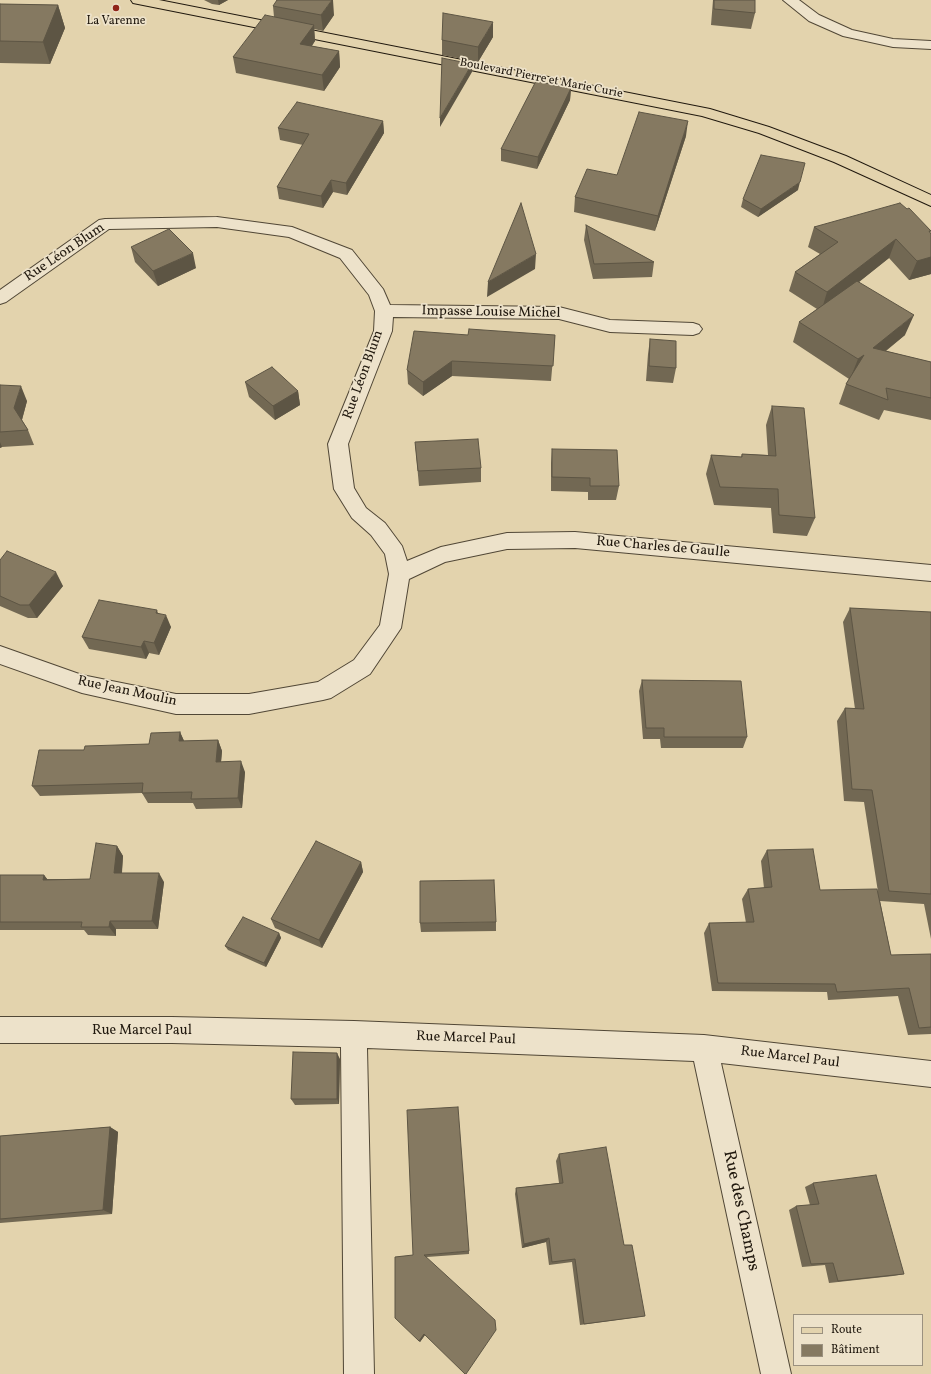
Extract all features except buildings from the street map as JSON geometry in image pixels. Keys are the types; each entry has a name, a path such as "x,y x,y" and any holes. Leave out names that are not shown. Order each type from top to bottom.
{"main road":[{"name":"Boulevard Pierre et Marie Curie","path":"138,0 705,112 764,130 840,160 931,201"}],"street":[{"path":"790,0 814,18 848,33 893,43 931,45"},
{"name":"Rue Léon Blum","path":"0,298 105,224 217,222 292,232 346,254 377,293 384,311 383,330 338,444 344,489 359,513 378,529 395,552 399,574"},
{"name":"Impasse Louise Michel","path":"384,311 559,313 610,326 693,329"},
{"name":"Rue Charles de Gaulle","path":"399,574 441,555 507,541 575,540 931,573"},
{"name":"Rue Jean Moulin","path":"0,656 82,684 176,704 249,704 323,691 362,667 390,628 399,574"},
{"name":"Rue Marcel Paul","path":"0,1030 172,1030 354,1034 704,1048 931,1074"},
{"path":"354,1034 359,1374"},
{"name":"Rue des Champs","path":"704,1048 776,1374"}],"place":[{"name":"La Varenne","path":"116,8"}]}
